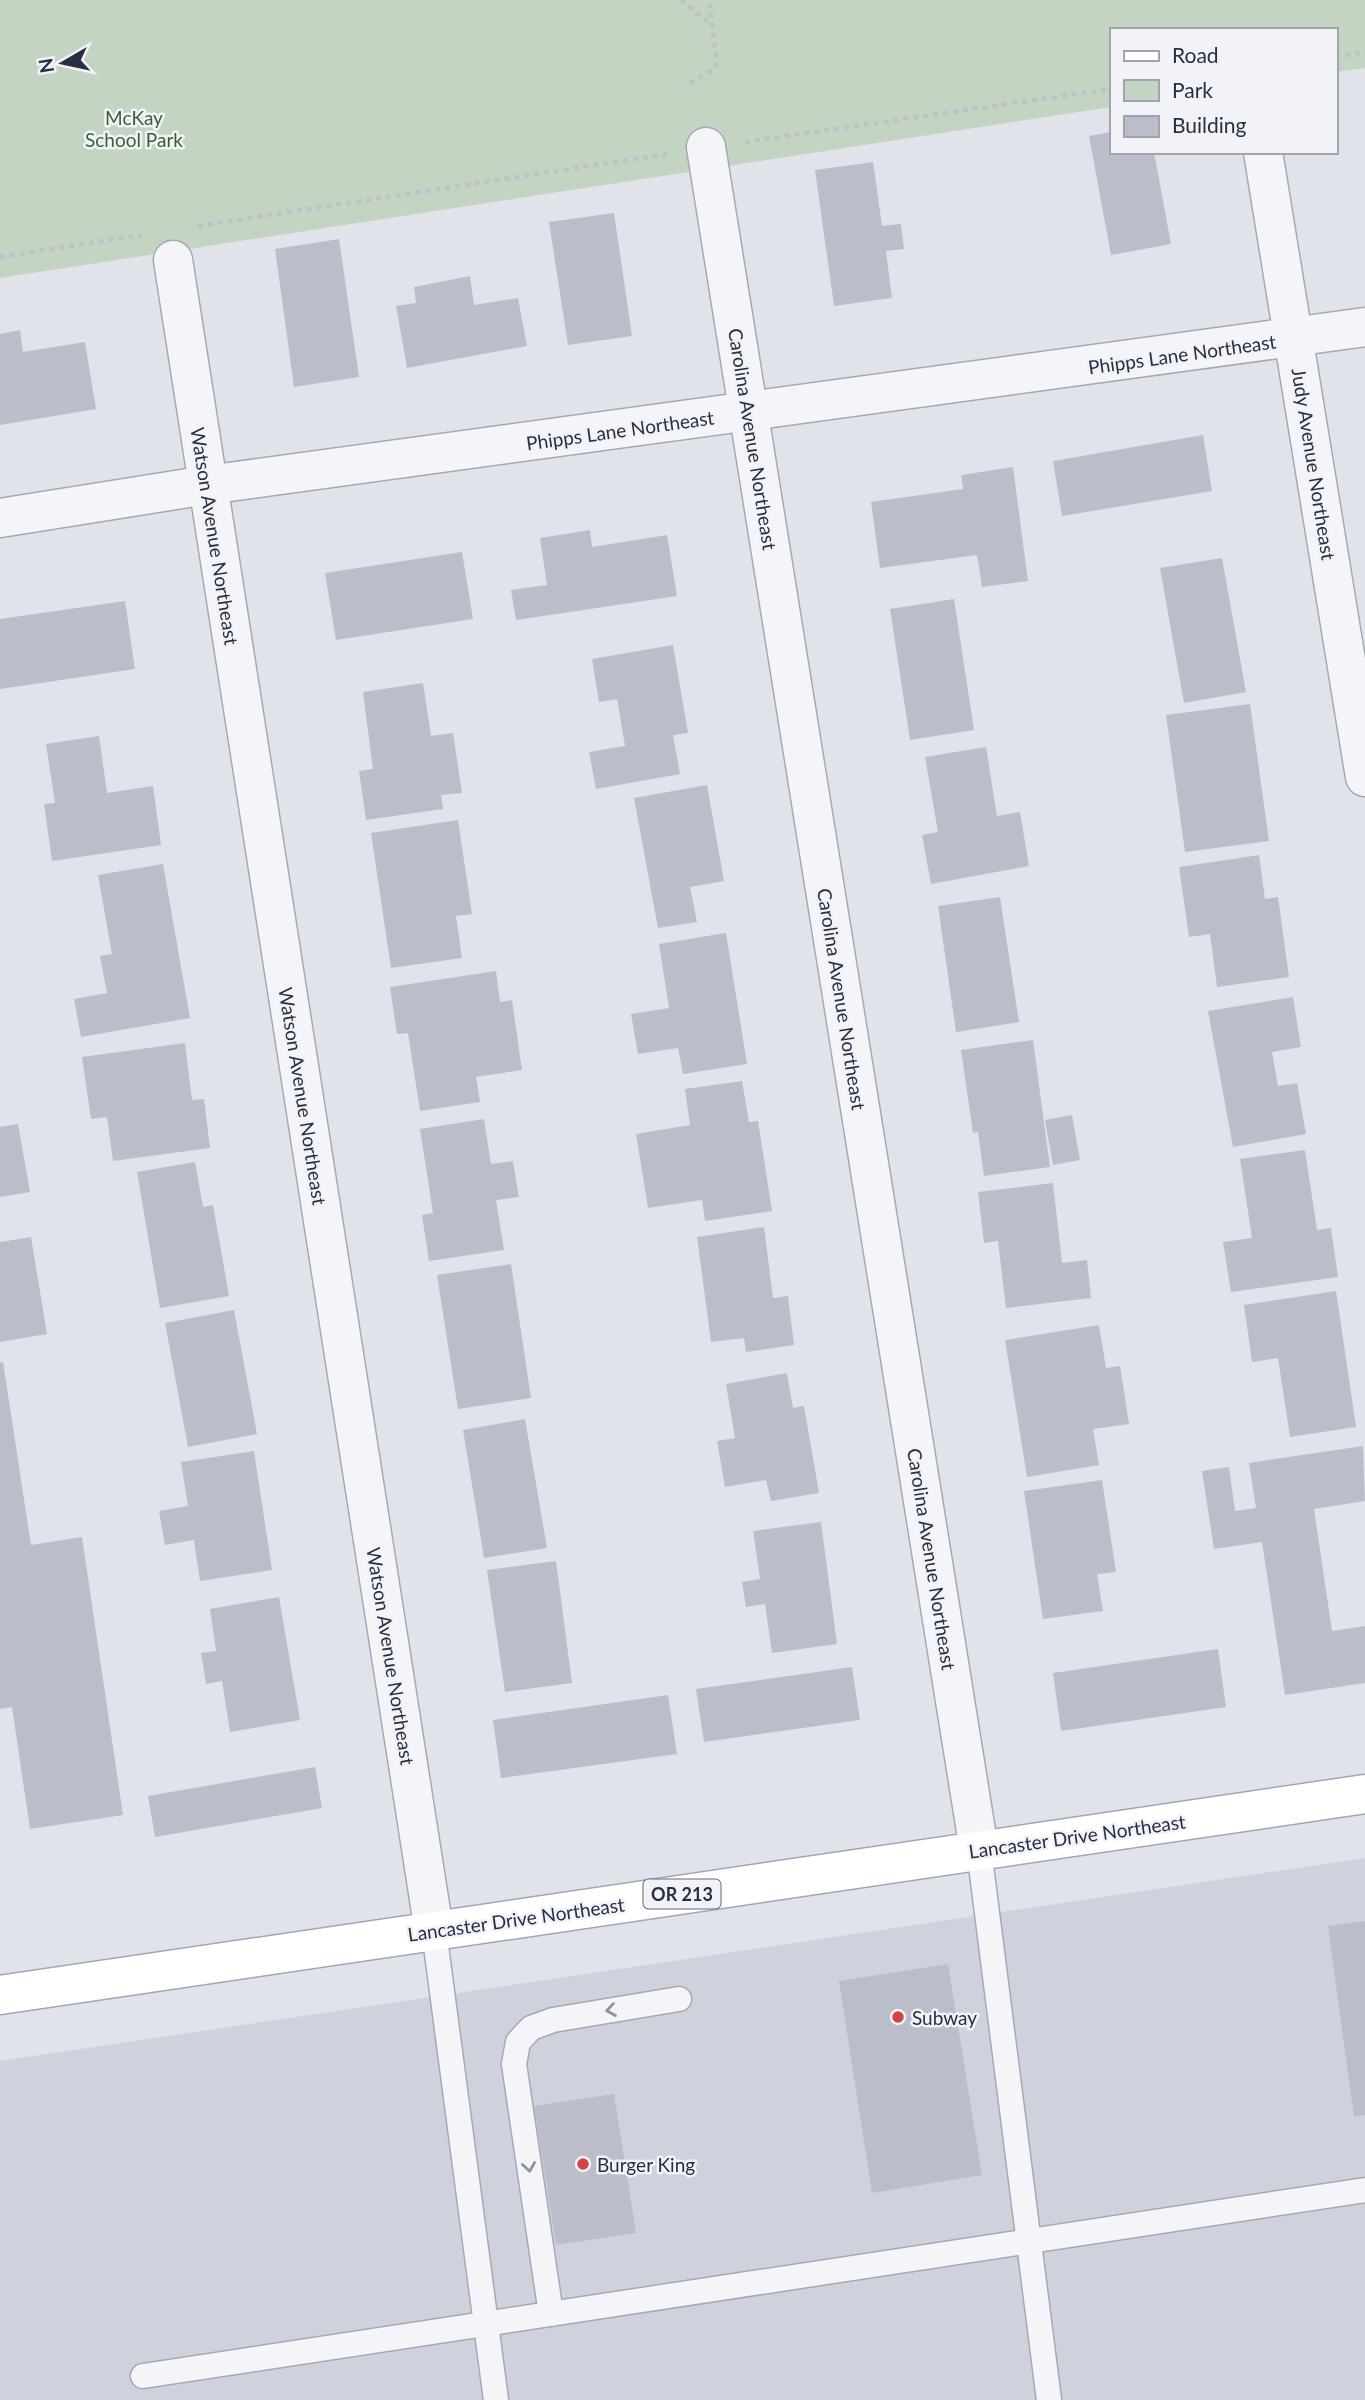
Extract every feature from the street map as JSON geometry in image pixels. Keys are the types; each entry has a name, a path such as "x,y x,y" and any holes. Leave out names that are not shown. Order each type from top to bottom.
{"main road":[{"name":"Lancaster Drive Northeast","path":"0,1995 1365,1794"}],"street":[{"name":"Carolina Avenue Northeast","path":"706,148 979,1850"},
{"name":"Judy Avenue Northeast","path":"1263,154 1365,776"},
{"name":"Watson Avenue Northeast","path":"171,241 434,1931"},
{"name":"Phipps Lane Northeast","path":"0,518 207,485 1365,327"}],"lane":[{"path":"979,1850 1049,2400"},
{"path":"434,1931 496,2400"},
{"path":"551,2314 514,2064 518,2042 531,2028 553,2020 679,2000"},
{"path":"143,2376 1365,2190"}],"path":[{"path":"681,0 713,26"},
{"path":"690,83 714,69 717,63 709,0"},
{"path":"1337,57 1365,52"},
{"path":"0,257 171,241 706,148 1110,89"}],"shaded area":[{"path":"1365,1858 1365,2400 0,2400 0,2061"}],"green space":[{"name":"McKay School Park","path":"0,0 1365,0 1365,68 1337,72 1337,28 1110,28 1110,107 0,278"}],"building":[{"path":"1110,132 1110,154 1154,154 1171,244 1111,255 1089,136"},
{"path":"873,162 882,226 901,224 904,249 886,251 892,298 834,306 815,170"},
{"path":"614,213 632,336 568,345 549,222"},
{"path":"339,239 359,377 294,387 275,249"},
{"path":"470,276 474,305 518,298 527,346 407,368 396,306 416,303 414,287"},
{"path":"20,330 23,352 85,342 96,409 0,425 0,334"},
{"path":"1203,435 1212,491 1062,516 1053,461"},
{"path":"1013,467 1028,581 982,587 977,555 880,568 871,502 963,489 961,475"},
{"path":"590,530 592,547 667,535 677,596 516,620 511,590 547,585 540,538"},
{"path":"462,552 473,619 336,640 325,573"},
{"path":"1222,558 1246,692 1184,703 1160,568"},
{"path":"954,599 974,730 910,740 890,609"},
{"path":"125,601 135,669 0,689 0,619"},
{"path":"673,645 688,733 673,735 680,774 596,789 589,752 625,746 617,699 599,702 592,659"},
{"path":"423,683 431,736 453,733 462,793 441,795 443,809 366,820 359,771 373,769 363,692"},
{"path":"1250,704 1269,841 1185,852 1166,715"},
{"path":"99,736 107,793 153,786 161,845 52,861 44,804 55,803 46,744"},
{"path":"986,747 997,816 1020,812 1029,866 931,884 922,835 938,832 925,757"},
{"path":"707,785 724,881 690,887 697,922 658,928 634,798"},
{"path":"458,820 472,914 456,916 462,958 391,968 371,833"},
{"path":"1259,855 1265,899 1278,897 1289,977 1217,987 1210,934 1189,937 1179,867"},
{"path":"163,864 190,1018 81,1037 74,999 107,993 100,956 112,954 98,875"},
{"path":"1000,897 1019,1022 956,1032 938,906"},
{"path":"726,933 747,1064 683,1074 678,1048 638,1054 631,1014 669,1008 659,944"},
{"path":"496,971 500,1002 512,1000 522,1070 476,1077 480,1102 420,1111 408,1033 397,1034 390,987"},
{"path":"1293,997 1301,1047 1272,1052 1278,1086 1297,1083 1306,1134 1233,1147 1208,1011"},
{"path":"1033,1040 1050,1167 984,1176 978,1132 973,1133 961,1050"},
{"path":"185,1043 192,1100 204,1099 210,1148 113,1161 107,1117 91,1119 82,1057"},
{"path":"742,1081 749,1122 758,1121 772,1211 705,1221 702,1200 648,1208 636,1134 690,1125 685,1089"},
{"path":"1072,1115 1080,1160 1053,1165 1045,1120"},
{"path":"484,1119 491,1164 513,1161 519,1197 496,1200 504,1250 429,1261 422,1215 433,1213 420,1129"},
{"path":"18,1124 30,1192 0,1197 0,1127"},
{"path":"1305,1150 1317,1230 1331,1228 1338,1277 1231,1292 1223,1242 1252,1238 1240,1159"},
{"path":"195,1162 203,1207 213,1205 229,1296 160,1308 137,1172"},
{"path":"1053,1183 1062,1263 1087,1260 1091,1298 1006,1308 998,1241 984,1243 978,1192"},
{"path":"764,1227 773,1298 788,1296 794,1345 746,1352 744,1338 711,1342 697,1237"},
{"path":"31,1237 47,1334 0,1342 0,1242"},
{"path":"511,1264 531,1398 458,1409 437,1275"},
{"path":"1336,1291 1356,1427 1290,1437 1278,1358 1252,1362 1244,1305"},
{"path":"234,1310 257,1434 188,1447 165,1323"},
{"path":"1099,1325 1106,1368 1120,1366 1129,1424 1093,1429 1099,1465 1027,1477 1005,1340"},
{"path":"3,1362 31,1545 82,1537 123,1815 30,1829 12,1707 0,1709 0,1363"},
{"path":"787,1373 793,1408 804,1406 819,1493 771,1501 766,1480 725,1487 717,1441 735,1438 726,1384"},
{"path":"525,1419 547,1548 484,1558 463,1430"},
{"path":"1363,1446 1365,1501 1314,1509 1332,1631 1365,1626 1365,1683 1285,1695 1262,1542 1214,1549 1202,1471 1229,1467 1235,1511 1256,1508 1249,1463"},
{"path":"254,1451 272,1570 200,1581 194,1540 165,1545 159,1511 188,1506 181,1462"},
{"path":"1102,1480 1116,1572 1097,1574 1103,1611 1043,1619 1024,1491"},
{"path":"821,1522 837,1644 772,1653 765,1604 746,1607 742,1582 760,1579 753,1531"},
{"path":"556,1561 572,1683 505,1692 487,1570"},
{"path":"279,1597 300,1720 230,1732 222,1681 206,1684 201,1653 216,1651 210,1609"},
{"path":"1218,1649 1226,1707 1061,1731 1053,1673"},
{"path":"852,1667 860,1720 704,1742 696,1689"},
{"path":"668,1695 677,1754 501,1778 493,1720"},
{"path":"315,1767 322,1808 155,1837 148,1796"},
{"path":"1365,1921 1365,2115 1354,2117 1328,1926"},
{"path":"948,1964 982,2175 872,2193 839,1981"},
{"path":"614,2094 636,2233 556,2245 534,2106"}],"place":[{"name":"Subway","path":"898,2017"},
{"name":"Burger King","path":"583,2164"}]}
